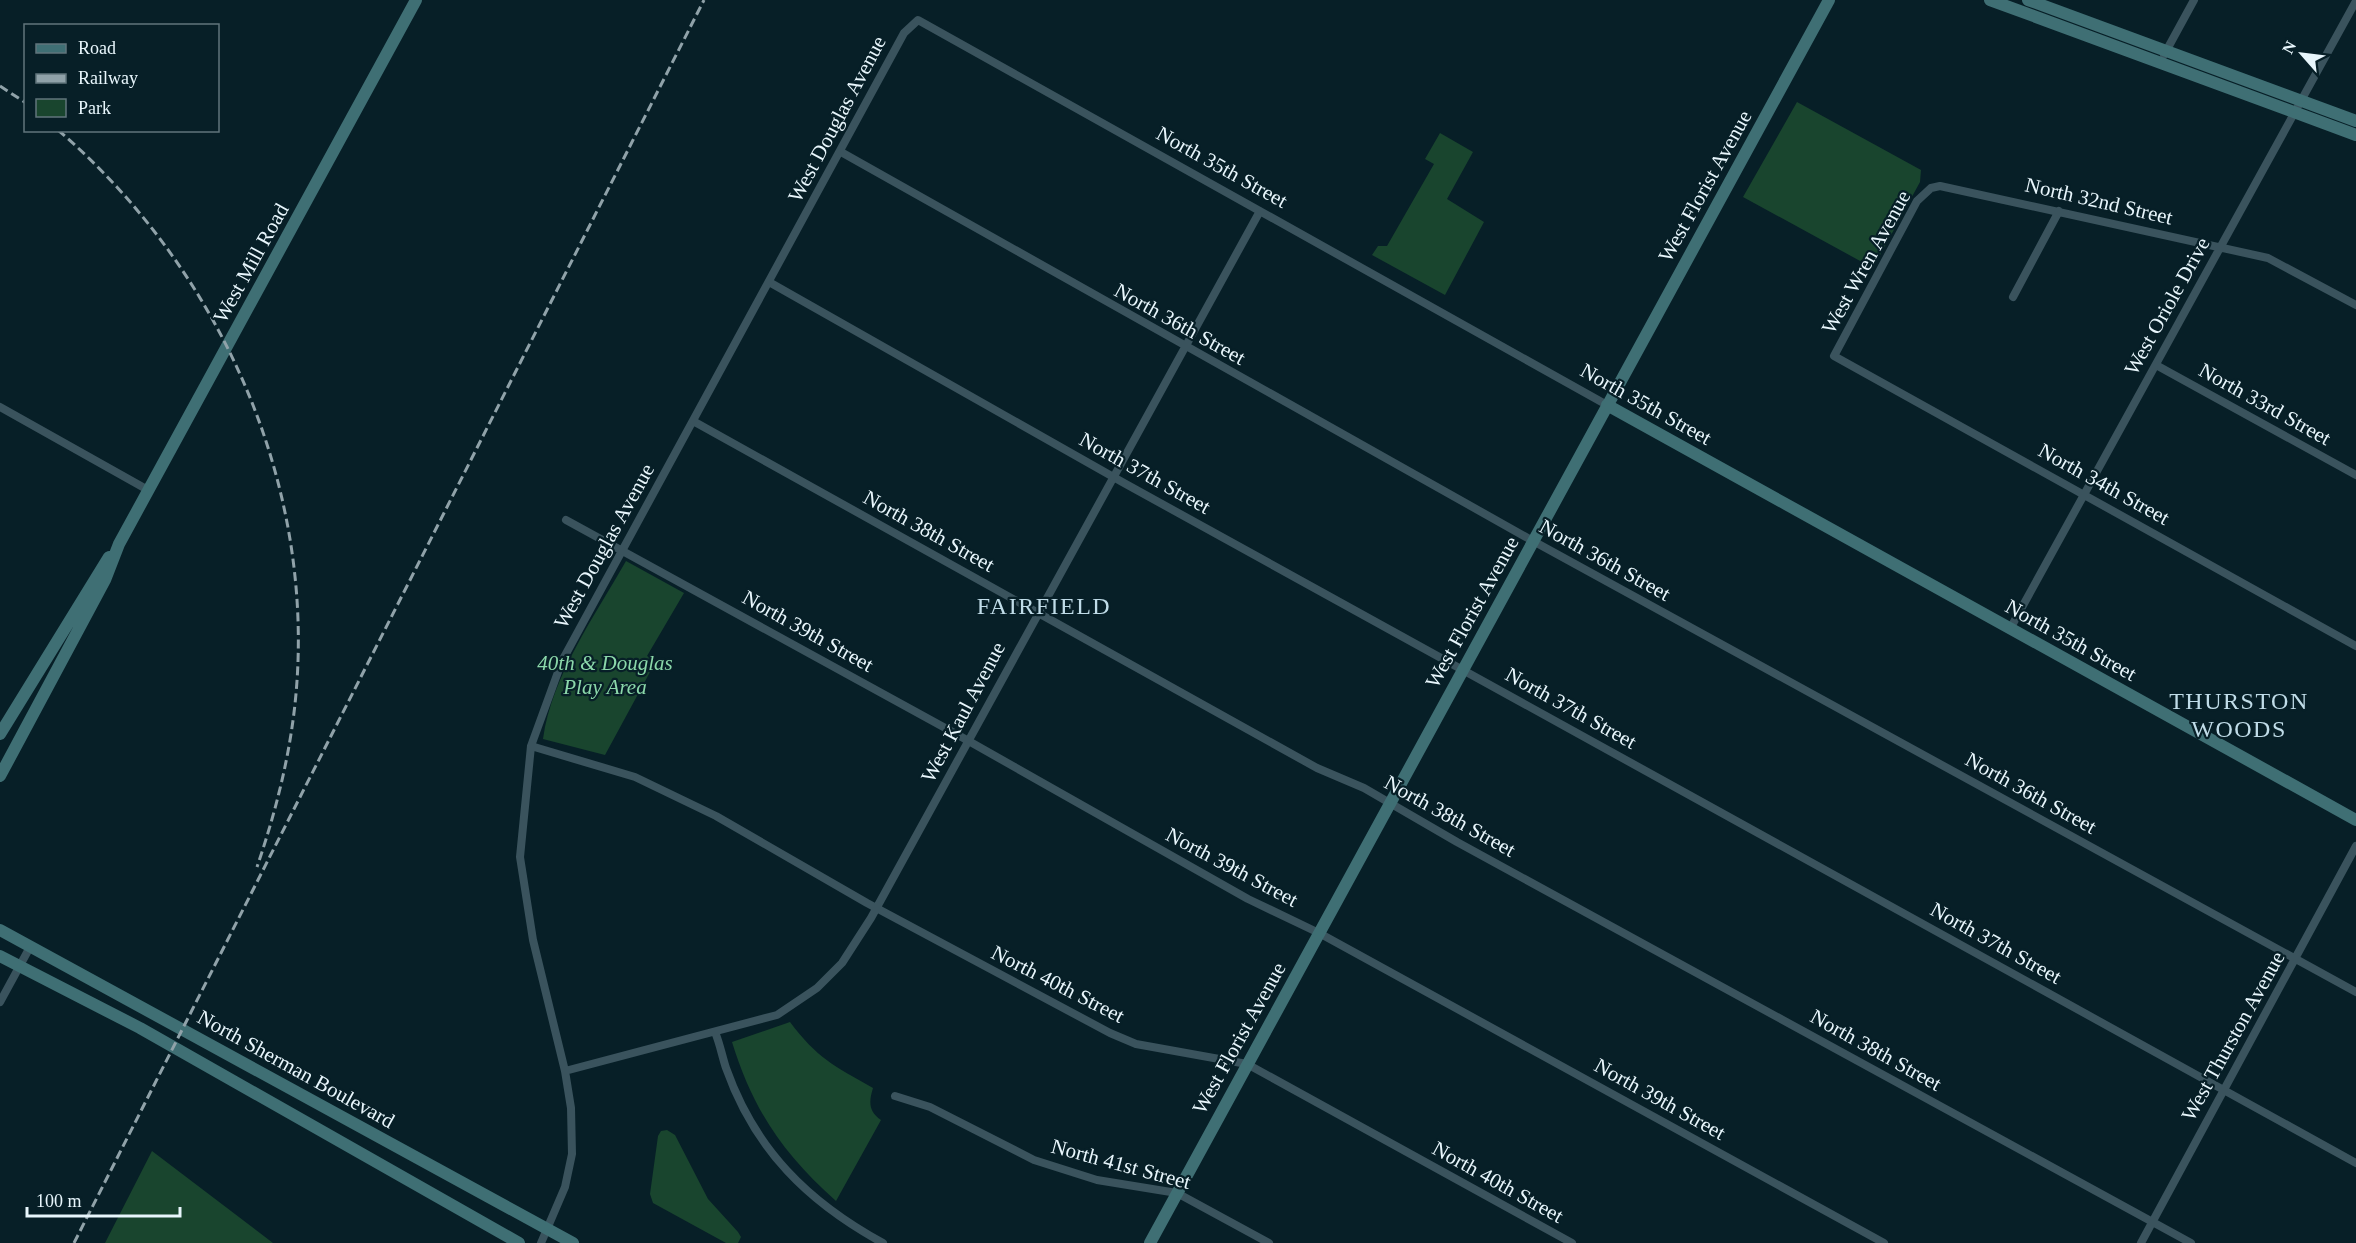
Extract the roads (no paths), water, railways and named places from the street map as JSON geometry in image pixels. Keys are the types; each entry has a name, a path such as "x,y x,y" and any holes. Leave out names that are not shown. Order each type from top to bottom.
{"main road":[{"name":"West Mill Road","path":"0,776 105,580 119,544 416,0"},
{"name":"West Florist Avenue","path":"1150,1243 1829,0"},
{"path":"1990,0 2161,63 2298,107 2356,121"},
{"path":"2028,0 2167,50 2356,135"},
{"name":"North 35th Street","path":"1607,405 2356,820"},
{"name":"West Mill Road","path":"0,734 96,574 119,544"},
{"name":"North Sherman Boulevard","path":"0,930 573,1243"},
{"name":"North Sherman Boulevard","path":"0,956 141,1028 519,1243"}],"street":[{"path":"2161,63 2194,0"},
{"name":"West Oriole Drive","path":"2010,629 2356,1"},
{"name":"North 35th Street","path":"918,20 1607,405"},
{"name":"West Douglas Avenue","path":"541,1243 549,1230 565,1187 572,1154 571,1108 565,1071 533,940 520,857 531,746 562,661 904,33 918,20"},
{"name":"North 36th Street","path":"841,152 1533,541 2356,992"},
{"name":"North 32nd Street","path":"1931,188 1951,187 2279,262 2356,304"},
{"name":"West Wren Avenue","path":"1834,356 1917,201 1931,188"},
{"name":"West Kaul Avenue","path":"565,1071 777,1014 817,988 842,963 877,908 1038,611 1260,211"},
{"path":"2013,297 2059,211"},
{"name":"North 37th Street","path":"769,282 1113,477 2356,1164"},
{"name":"North 34th Street","path":"1834,356 2356,646"},
{"name":"North 33rd Street","path":"2156,365 2356,475"},
{"path":"0,407 148,490"},
{"name":"North 38th Street","path":"693,421 1317,768 1364,788 2191,1243"},
{"name":"North 39th Street","path":"566,520 969,741 1248,899 1319,933 1884,1243"},
{"name":"North 40th Street","path":"531,746 635,777 716,816 877,908 1110,1033 1136,1044 1247,1064 1572,1243"},
{"name":"West Thurston Avenue","path":"2141,1243 2356,846"},
{"path":"0,1002 30,947"},
{"path":"716,1032 737,1094 771,1155 832,1213 883,1243"},
{"name":"North 41st Street","path":"895,1096 930,1107 1034,1160 1097,1180 1177,1193 1269,1243"}],"railway":[{"path":"74,1243 704,0"},
{"path":"0,86 24,102"},
{"path":"60,132 116,186 167,248 211,316 246,388 273,464 291,543 298,623 295,704 280,787 257,867"}],"district":[{"name":"FAIRFIELD","path":"1044,606"},
{"name":"THURSTON WOODS","path":"2239,715"}],"park label":[{"name":"40th & Douglas Play Area","path":"605,675"}]}
